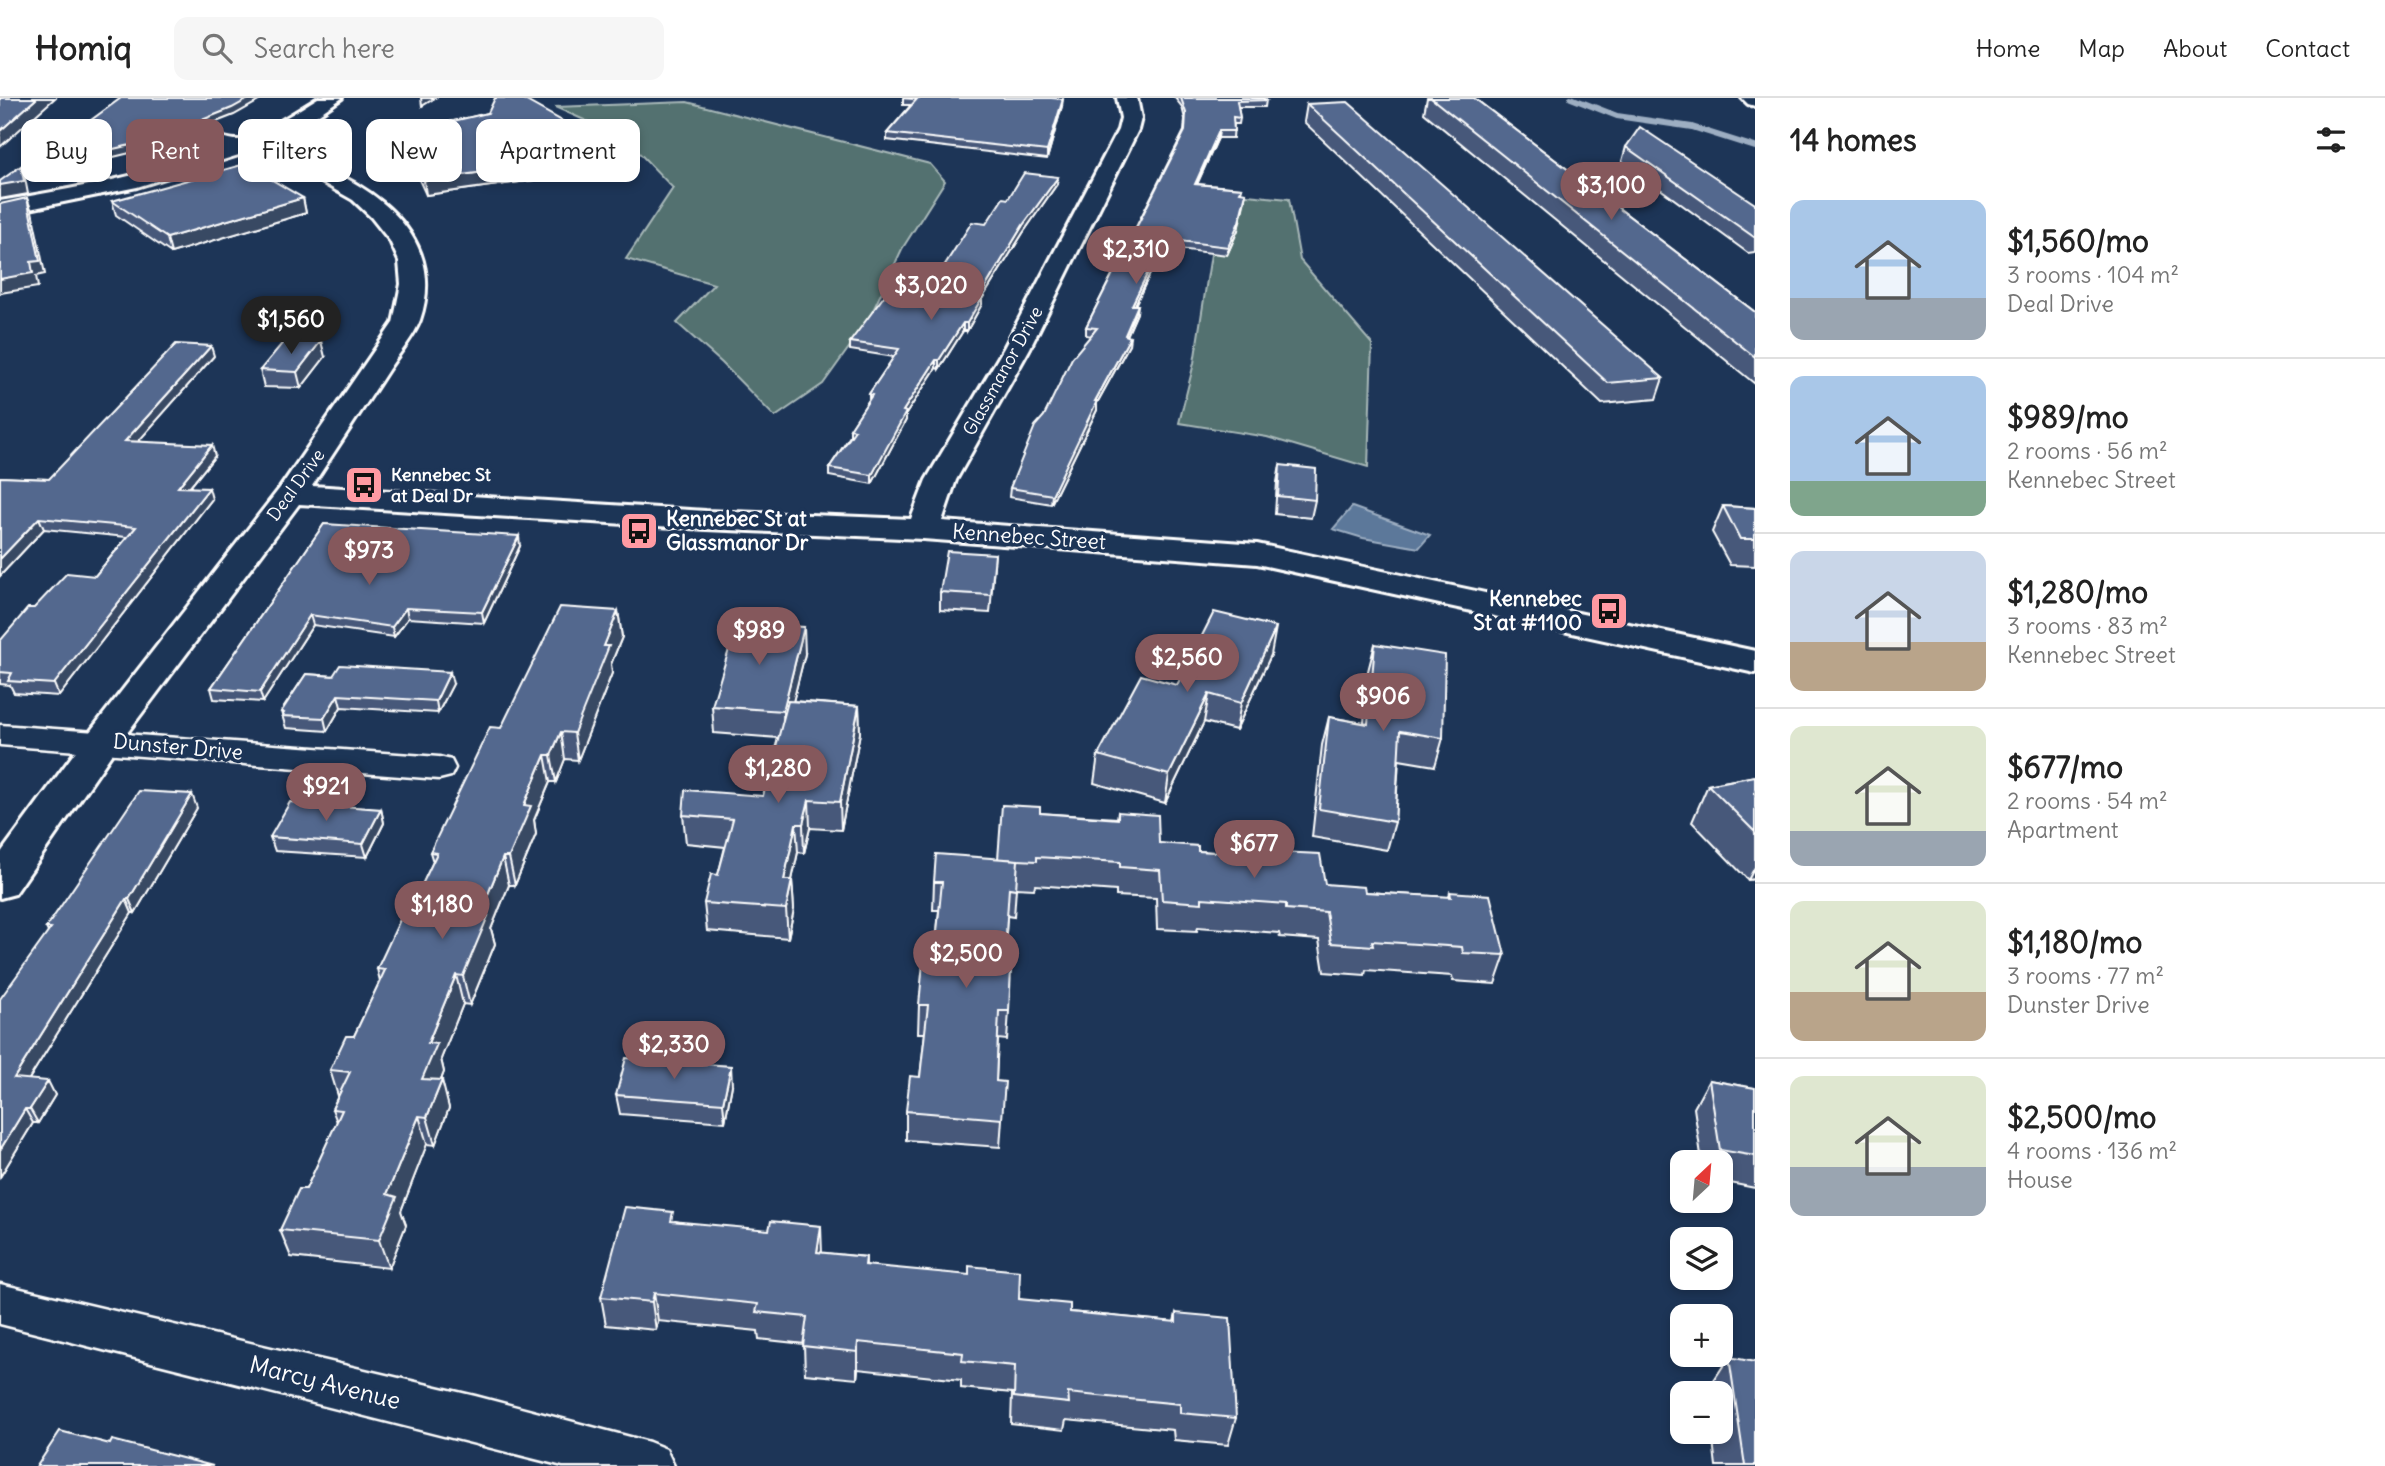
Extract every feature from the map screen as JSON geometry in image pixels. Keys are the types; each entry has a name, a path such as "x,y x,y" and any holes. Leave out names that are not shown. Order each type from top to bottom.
{"street":[{"path":"229,144 249,130 310,98"},
{"path":"0,194 40,194 121,184 299,120 332,98"},
{"name":"Glassmanor Drive","path":"923,530 941,480 1017,348 1128,130 1131,118 1127,98"},
{"name":"Deal Drive","path":"0,884 102,741 291,494 406,323 414,295 414,269 405,244 391,224 365,197 348,184 314,169 229,144"},
{"path":"0,208 40,194"},
{"name":"Kennebec Street","path":"291,494 706,520 923,530 1257,554 1755,662"},
{"name":"Dunster Drive","path":"0,735 439,768"},
{"name":"Marcy Avenue","path":"0,1304 475,1419 649,1466"}],"green space":[{"path":"687,102 930,164 945,181 902,249 868,321 823,384 775,417 722,363 677,323 714,284 626,259 673,188 640,154 640,119 582,119 555,107"},
{"path":"1237,194 1289,199 1300,260 1372,344 1368,467 1267,437 1179,423 1194,363 1214,235"}],"water":[{"path":"1352,507 1430,535 1419,548 1363,538 1333,529"}],"building":[{"path":"0,98 37,98 0,131"},
{"path":"121,98 250,98 204,119 126,119 126,146 112,149 112,119 92,119"},
{"path":"495,98 521,98 558,119 476,119 476,173 462,175 462,119 488,113"},
{"path":"903,98 1063,99 1047,151 887,133 917,99"},
{"path":"1181,98 1266,100 1237,101 1240,118 1233,117 1234,131 1219,131 1195,184 1242,188 1240,192 1246,193 1239,222 1228,247 1164,239 1132,305 1138,305 1125,335 1130,337 1095,401 1052,495 1010,488 1035,426 1044,416 1072,358 1097,328 1086,327 1185,131 1186,113"},
{"path":"1431,98 1474,98 1755,312 1755,357"},
{"path":"1348,102 1663,378 1608,383 1307,104"},
{"path":"1640,127 1755,204 1755,237 1626,147"},
{"path":"21,166 21,182 0,185 0,181"},
{"path":"238,166 238,182 276,182 303,198 167,238 112,201 180,182 224,182 224,170"},
{"path":"1024,173 1058,177 1023,225 980,296 983,296 967,323 963,323 939,360 936,360 903,411 906,412 872,475 829,468 855,430 850,429 899,349 850,342 893,284 930,288 972,222 986,224 1003,198 1008,199"},
{"path":"27,198 40,261 31,262 33,273 0,279 0,204"},
{"path":"285,340 321,341 297,372 260,370"},
{"path":"176,344 211,346 125,441 212,445 178,487 209,488 54,684 8,681 12,673 0,672 0,641 28,608 34,608 67,573 95,576 136,527 39,518 0,559 0,477 49,479"},
{"path":"1280,465 1316,469 1315,500 1278,496"},
{"path":"1723,506 1755,508 1755,539 1740,539"},
{"path":"324,524 519,536 482,612 406,608 392,627 310,615 260,692 211,688"},
{"path":"947,551 995,554 991,595 940,592"},
{"path":"560,607 618,611 604,646 609,646 574,733 561,732 551,755 545,755 524,805 531,806 509,857 503,857 479,916 488,916 463,976 456,975 428,1043 437,1044 422,1079 442,1080 427,1117 419,1116 387,1194 397,1197 379,1240 280,1230 299,1189 306,1189 342,1110 332,1109 350,1072 330,1070 346,1036 354,1036 385,970 377,969 405,909 410,910 437,853 430,852 490,727 501,728"},
{"path":"1214,612 1276,627 1241,703 1209,694 1169,775 1098,755 1141,675 1177,685"},
{"path":"737,623 804,627 783,711 712,706"},
{"path":"1375,644 1445,655 1443,738 1400,731 1395,822 1319,809 1329,717 1368,724"},
{"path":"340,665 450,672 436,701 338,695 324,718 282,716 284,713 281,712 306,674 333,676"},
{"path":"788,701 859,706 840,802 809,800 803,824 796,824 784,880 792,880 786,909 704,903 711,874 718,875 733,819 683,815 685,790 763,796"},
{"path":"1755,776 1755,832 1708,785"},
{"path":"139,791 192,794 129,899 126,899 14,1078 48,1081 30,1109 25,1109 0,1150 0,999 51,928 46,928"},
{"path":"290,802 381,809 363,844 270,837"},
{"path":"1002,805 1040,807 1040,813 1118,819 1118,812 1158,815 1159,843 1198,846 1198,851 1281,856 1280,852 1320,854 1325,884 1364,887 1365,892 1451,897 1450,892 1490,895 1505,955 1463,953 1462,947 1372,941 1373,946 1331,943 1326,912 1286,909 1286,904 1202,898 1202,903 1162,900 1160,870 1120,867 1120,862 1037,857 1037,861 998,859"},
{"path":"936,854 1018,860 1016,889 1009,888 1005,948 1012,948 1009,1011 999,1011 996,1081 1005,1082 1002,1119 906,1111 910,1076 920,1077 928,1005 919,1005 925,941 936,942 942,882 934,882"},
{"path":"626,1058 731,1066 723,1103 616,1095"},
{"path":"1709,1080 1755,1088 1755,1156 1733,1152 1733,1150 1720,1150"},
{"path":"625,1207 673,1212 671,1221 769,1230 771,1221 821,1226 817,1252 866,1257 865,1265 969,1275 969,1266 1020,1271 1019,1299 1070,1304 1070,1312 1176,1322 1176,1313 1230,1318 1236,1418 1180,1413 1180,1404 1068,1393 1069,1403 1014,1397 1015,1366 962,1361 963,1353 858,1342 857,1352 803,1346 807,1317 756,1312 758,1304 654,1293 652,1302 601,1297"},
{"path":"1733,1358 1755,1362 1755,1466 1745,1466 1730,1367 1733,1367"},
{"path":"60,1431 110,1444 112,1440 213,1466 37,1466"}],"waterway":[{"path":"1571,98 1617,116 1692,127 1755,147"}],"place":[{"name":"Kennebec St at Deal Dr","path":"364,485"},
{"name":"Kennebec St at Glassmanor Dr","path":"639,531"},
{"name":"Kennebec St at #1100","path":"1609,611"}]}
